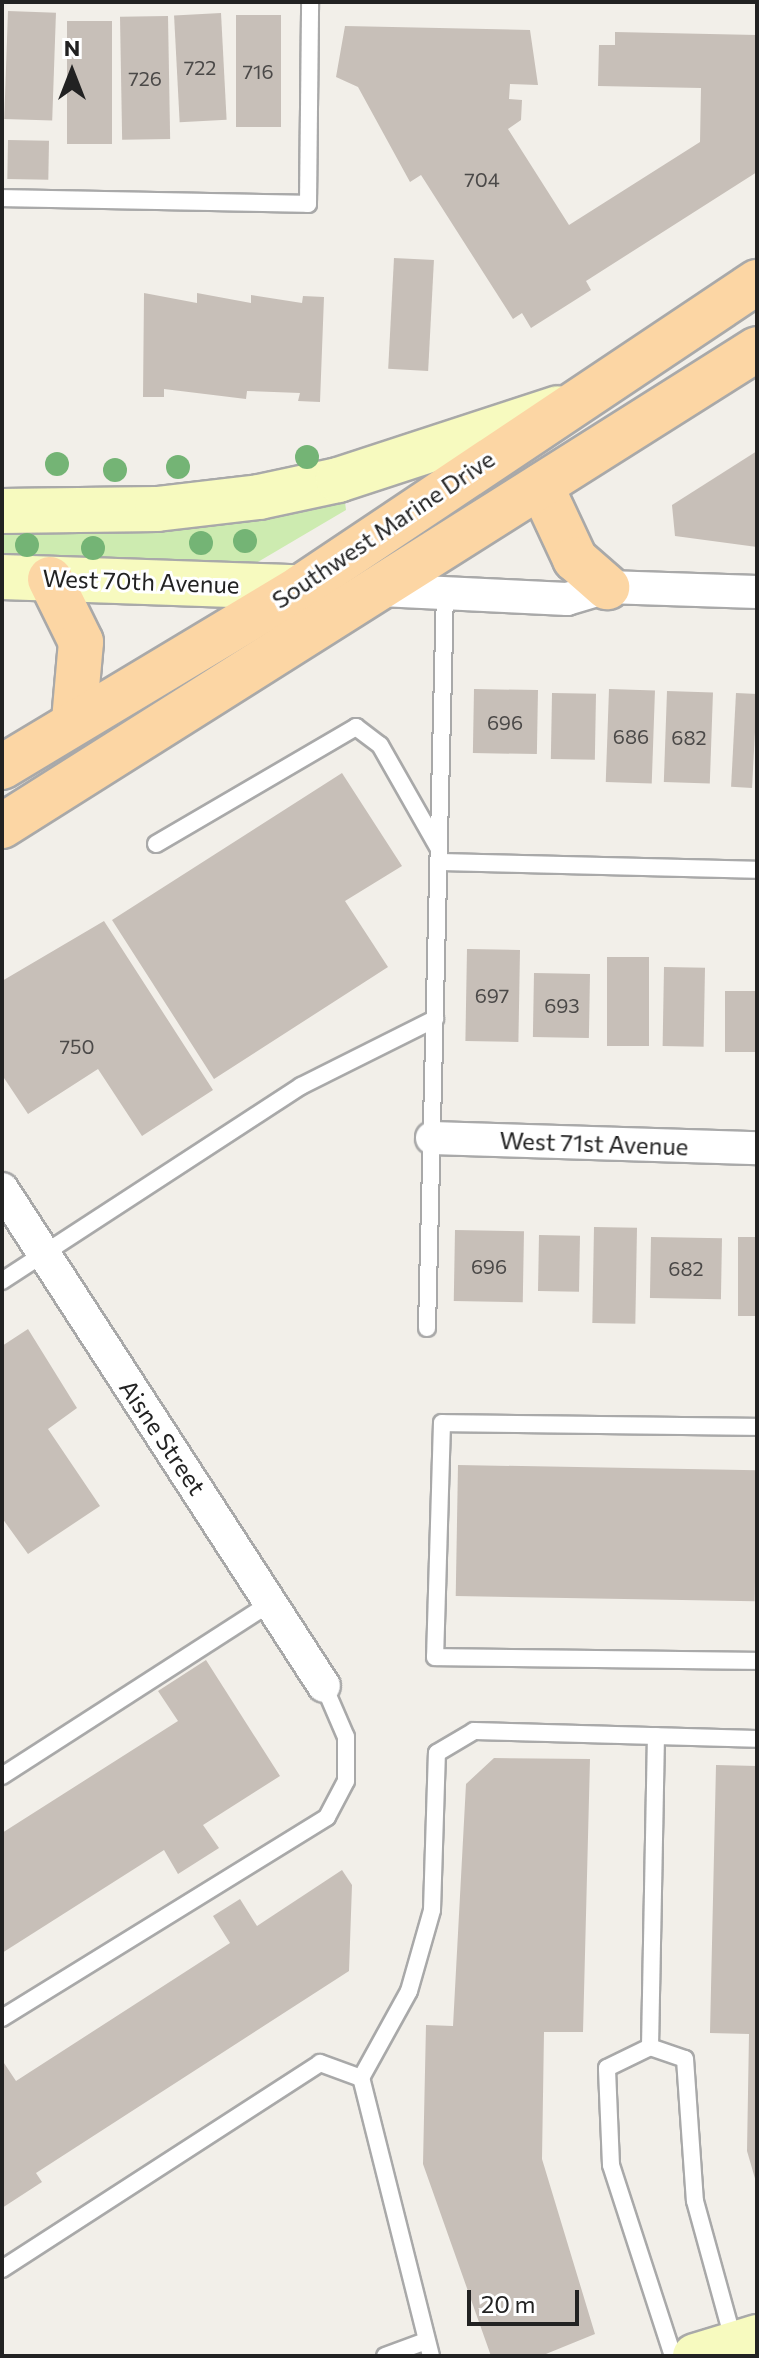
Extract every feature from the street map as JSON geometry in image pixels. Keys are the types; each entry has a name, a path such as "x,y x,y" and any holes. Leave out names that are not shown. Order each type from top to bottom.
{"main road":[{"name":"Southwest Marine Drive","path":"2,767 301,587 570,404 757,282"},
{"name":"Southwest Marine Drive","path":"2,826 381,590 757,349"},
{"path":"2,511 157,509 259,497 338,480 570,404"},
{"path":"541,486 575,559 607,587"},
{"name":"West 70th Avenue","path":"2,577 381,590"},
{"path":"50,579 81,642 74,721"}],"street":[{"name":"West 70th Avenue","path":"381,590 567,599 607,587 757,592"},
{"name":"West 71st Avenue","path":"432,1138 757,1148"},
{"name":"Aisne Street","path":"2,1189 324,1686"}],"lane":[{"path":"2,198 308,204 310,2"},
{"path":"427,1328 445,594"},
{"path":"156,844 356,727 380,745 439,856"},
{"path":"439,856 757,870"},
{"path":"2,1281 301,1086 435,1019"},
{"path":"757,1427 442,1423 435,1657 757,1661"},
{"path":"2,1776 272,1602"},
{"path":"2,2018 327,1817 346,1781 346,1737 324,1686"},
{"path":"385,2356 428,2348 361,2078 409,1991 432,1910 437,1753 474,1731 757,1739"},
{"path":"650,2047 656,1736"},
{"path":"673,2356 611,2165 607,2068 650,2047 685,2059 695,2201 729,2346"},
{"path":"2,2269 320,2063 361,2078"}],"green space":[{"path":"345,502 346,510 251,566 2,555 2,530 156,530"}],"building":[{"path":"8,11 56,13 52,121 4,119"},
{"path":"221,13 227,120 180,122 174,15"},
{"path":"236,15 281,15 281,127 236,127"},
{"path":"168,16 170,139 122,140 120,17"},
{"path":"67,21 112,21 112,144 67,144"},
{"path":"345,26 530,30 538,85 510,84 509,99 522,100 521,120 508,129 569,225 700,142 701,88 598,86 599,45 615,45 615,32 757,35 757,172 586,281 591,290 531,328 522,313 513,319 421,175 410,182 358,87 336,77"},
{"path":"8,140 49,141 48,180 7,179"},
{"path":"394,258 434,260 428,371 388,369"},
{"path":"144,293 197,303 197,293 251,303 251,295 302,303 303,296 324,297 320,402 298,401 300,393 247,391 246,399 164,389 164,397 143,397"},
{"path":"757,451 757,547 675,536 672,505"},
{"path":"474,689 538,690 537,754 473,753"},
{"path":"609,689 655,691 652,784 606,782"},
{"path":"667,691 713,693 710,784 664,782"},
{"path":"552,693 596,694 595,760 551,759"},
{"path":"736,693 757,694 752,788 731,787"},
{"path":"342,773 402,866 345,901 388,967 214,1079 112,920"},
{"path":"104,921 213,1090 142,1136 98,1069 28,1114 2,1075 2,981"},
{"path":"467,949 520,950 518,1042 465,1041"},
{"path":"607,957 649,957 649,1046 607,1046"},
{"path":"664,967 705,968 704,1047 663,1046"},
{"path":"534,973 590,974 589,1038 533,1037"},
{"path":"725,991 756,991 756,1052 725,1052"},
{"path":"594,1227 637,1228 635,1324 592,1323"},
{"path":"455,1230 524,1231 523,1302 454,1301"},
{"path":"539,1235 580,1236 579,1292 538,1291"},
{"path":"651,1237 722,1238 721,1299 650,1298"},
{"path":"738,1237 757,1237 757,1316 738,1316"},
{"path":"28,1329 77,1408 48,1429 100,1506 28,1554 2,1518 2,1346"},
{"path":"458,1465 757,1470 755,1601 456,1596"},
{"path":"206,1660 280,1776 203,1825 219,1848 178,1874 164,1850 2,1953 2,1833 178,1721 158,1691"},
{"path":"494,1758 590,1759 583,2032 544,2032 542,2159 595,2334 541,2356 491,2356 423,2164 426,2025 453,2026 466,1784"},
{"path":"716,1765 757,1766 756,2182 747,2151 749,2034 710,2033"},
{"path":"342,1870 352,1885 349,1971 36,2173 42,2182 2,2208 2,2060 16,2081 230,1943 213,1916 240,1899 257,1926"}]}
